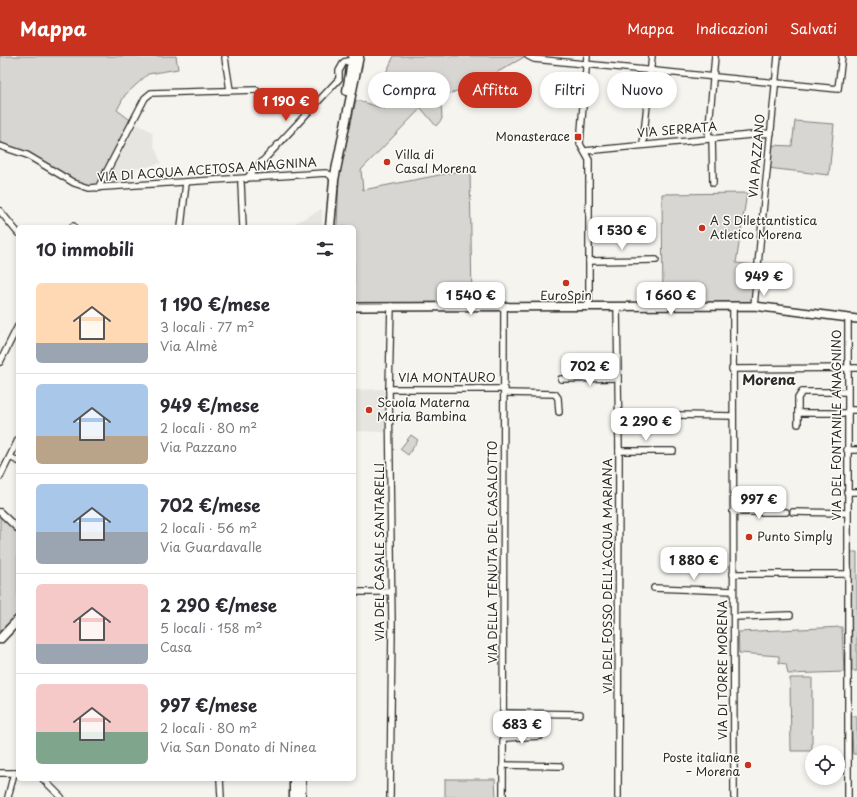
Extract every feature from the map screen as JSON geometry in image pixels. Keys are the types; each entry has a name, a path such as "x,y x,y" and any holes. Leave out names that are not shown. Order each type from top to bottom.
{"main road":[{"path":"325,225 332,177 355,57"},
{"path":"330,225 332,177"},
{"path":"0,639 14,629"},
{"path":"294,781 294,797"},
{"path":"301,781 301,797"}],"street":[{"path":"528,56 534,59 650,72 652,56"},
{"path":"587,56 580,144 589,160 589,306"},
{"path":"713,183 710,138 715,56"},
{"name":"VIA PAZZANO","path":"754,306 778,56"},
{"path":"677,75 838,89 842,56"},
{"path":"246,179 339,79 342,64 345,61 355,57"},
{"path":"225,58 230,90"},
{"path":"98,188 149,94 154,92 256,90"},
{"path":"643,144 646,108"},
{"name":"VIA SERRATA","path":"585,151 643,144 771,133"},
{"name":"VIA DI ACQUA ACETOSA ANAGNINA","path":"0,146 26,155 81,186 98,188 246,179 332,177"},
{"path":"182,225 186,183"},
{"path":"241,183 243,225"},
{"path":"0,212 16,231"},
{"path":"589,261 656,260"},
{"name":"VIA DEL CASALE SANTARELLI","path":"390,797 391,592 389,389 391,306"},
{"name":"VIA DELLA TENUTA DEL CASALOTTO","path":"503,797 504,306"},
{"name":"VIA DEL FOSSO DELL'ACQUA MARIANA","path":"617,306 619,451 618,797"},
{"name":"VIA DI TORRE MORENA","path":"733,306 734,797"},
{"path":"356,307 754,306 857,319"},
{"name":"VIA DEL FONTANILE ANAGNINO","path":"848,318 848,797"},
{"path":"0,362 16,330"},
{"path":"732,369 857,368"},
{"path":"561,379 618,378"},
{"name":"VIA MONTAURO","path":"389,389 504,391 555,394 558,398 558,412"},
{"path":"798,424 798,397 802,392 848,392"},
{"path":"798,413 857,410"},
{"path":"678,415 733,416"},
{"path":"0,477 16,444"},
{"path":"847,450 857,450"},
{"path":"619,451 674,451"},
{"path":"10,457 16,460"},
{"path":"847,492 857,492"},
{"path":"0,512 16,527"},
{"path":"733,512 786,512"},
{"path":"793,512 847,513"},
{"path":"733,574 848,574"},
{"name":"VIA DI TORRE MORENA","path":"654,588 733,591"},
{"path":"356,592 391,592"},
{"path":"734,617 790,615"},
{"path":"504,713 580,714"},
{"path":"504,738 540,736"},
{"path":"504,766 560,766"},
{"path":"0,773 16,773 8,797"},
{"path":"45,781 62,797"},
{"path":"220,781 221,797"}],"shaded area":[{"path":"0,56 176,56 178,69 148,74 125,95 117,110 133,122 98,188 89,188 9,148 0,146"},
{"path":"394,56 526,56 498,72 458,72 458,91 450,94 450,72 386,72"},
{"path":"356,100 368,104 368,108 421,108 361,170 363,190 470,169 472,302 356,303 356,225 337,225 339,176"},
{"path":"421,108 441,108 442,119 436,126"},
{"path":"795,121 834,124 829,175 767,168 770,145 792,146"},
{"path":"137,124 152,132 154,145 161,163 143,168 136,168 130,183 104,185"},
{"name":"A S Dilettantistica Atletico Morena","path":"747,193 736,263 755,265 752,302 663,303 662,194"},
{"path":"322,209 322,225 292,225"},
{"name":"Scuola Materna Maria Bambina","path":"384,389 386,432 356,431 356,390"},
{"path":"411,435 418,440 408,455 400,449"},
{"path":"0,512 16,526 16,628 0,645"},
{"path":"851,552 857,552 857,671 852,671"},
{"path":"842,627 844,672 788,674 786,664 779,663 779,656 739,653 738,632"},
{"path":"790,678 812,678 812,745 805,745 805,751 791,751"},
{"path":"851,716 857,716 857,754 853,754"},
{"path":"445,779 495,779 496,797 445,797"}],"place":[{"name":"Monasterace","path":"578,137"},
{"name":"Villa di Casal Morena","path":"387,162"},
{"name":"A S Dilettantistica Atletico Morena","path":"702,228"},
{"name":"EuroSpin","path":"566,283"},
{"name":"Scuola Materna Maria Bambina","path":"369,410"},
{"name":"Punto Simply","path":"749,537"},
{"name":"Poste italiane – Morena","path":"748,765"}],"district":[{"name":"Morena","path":"769,380"}]}
